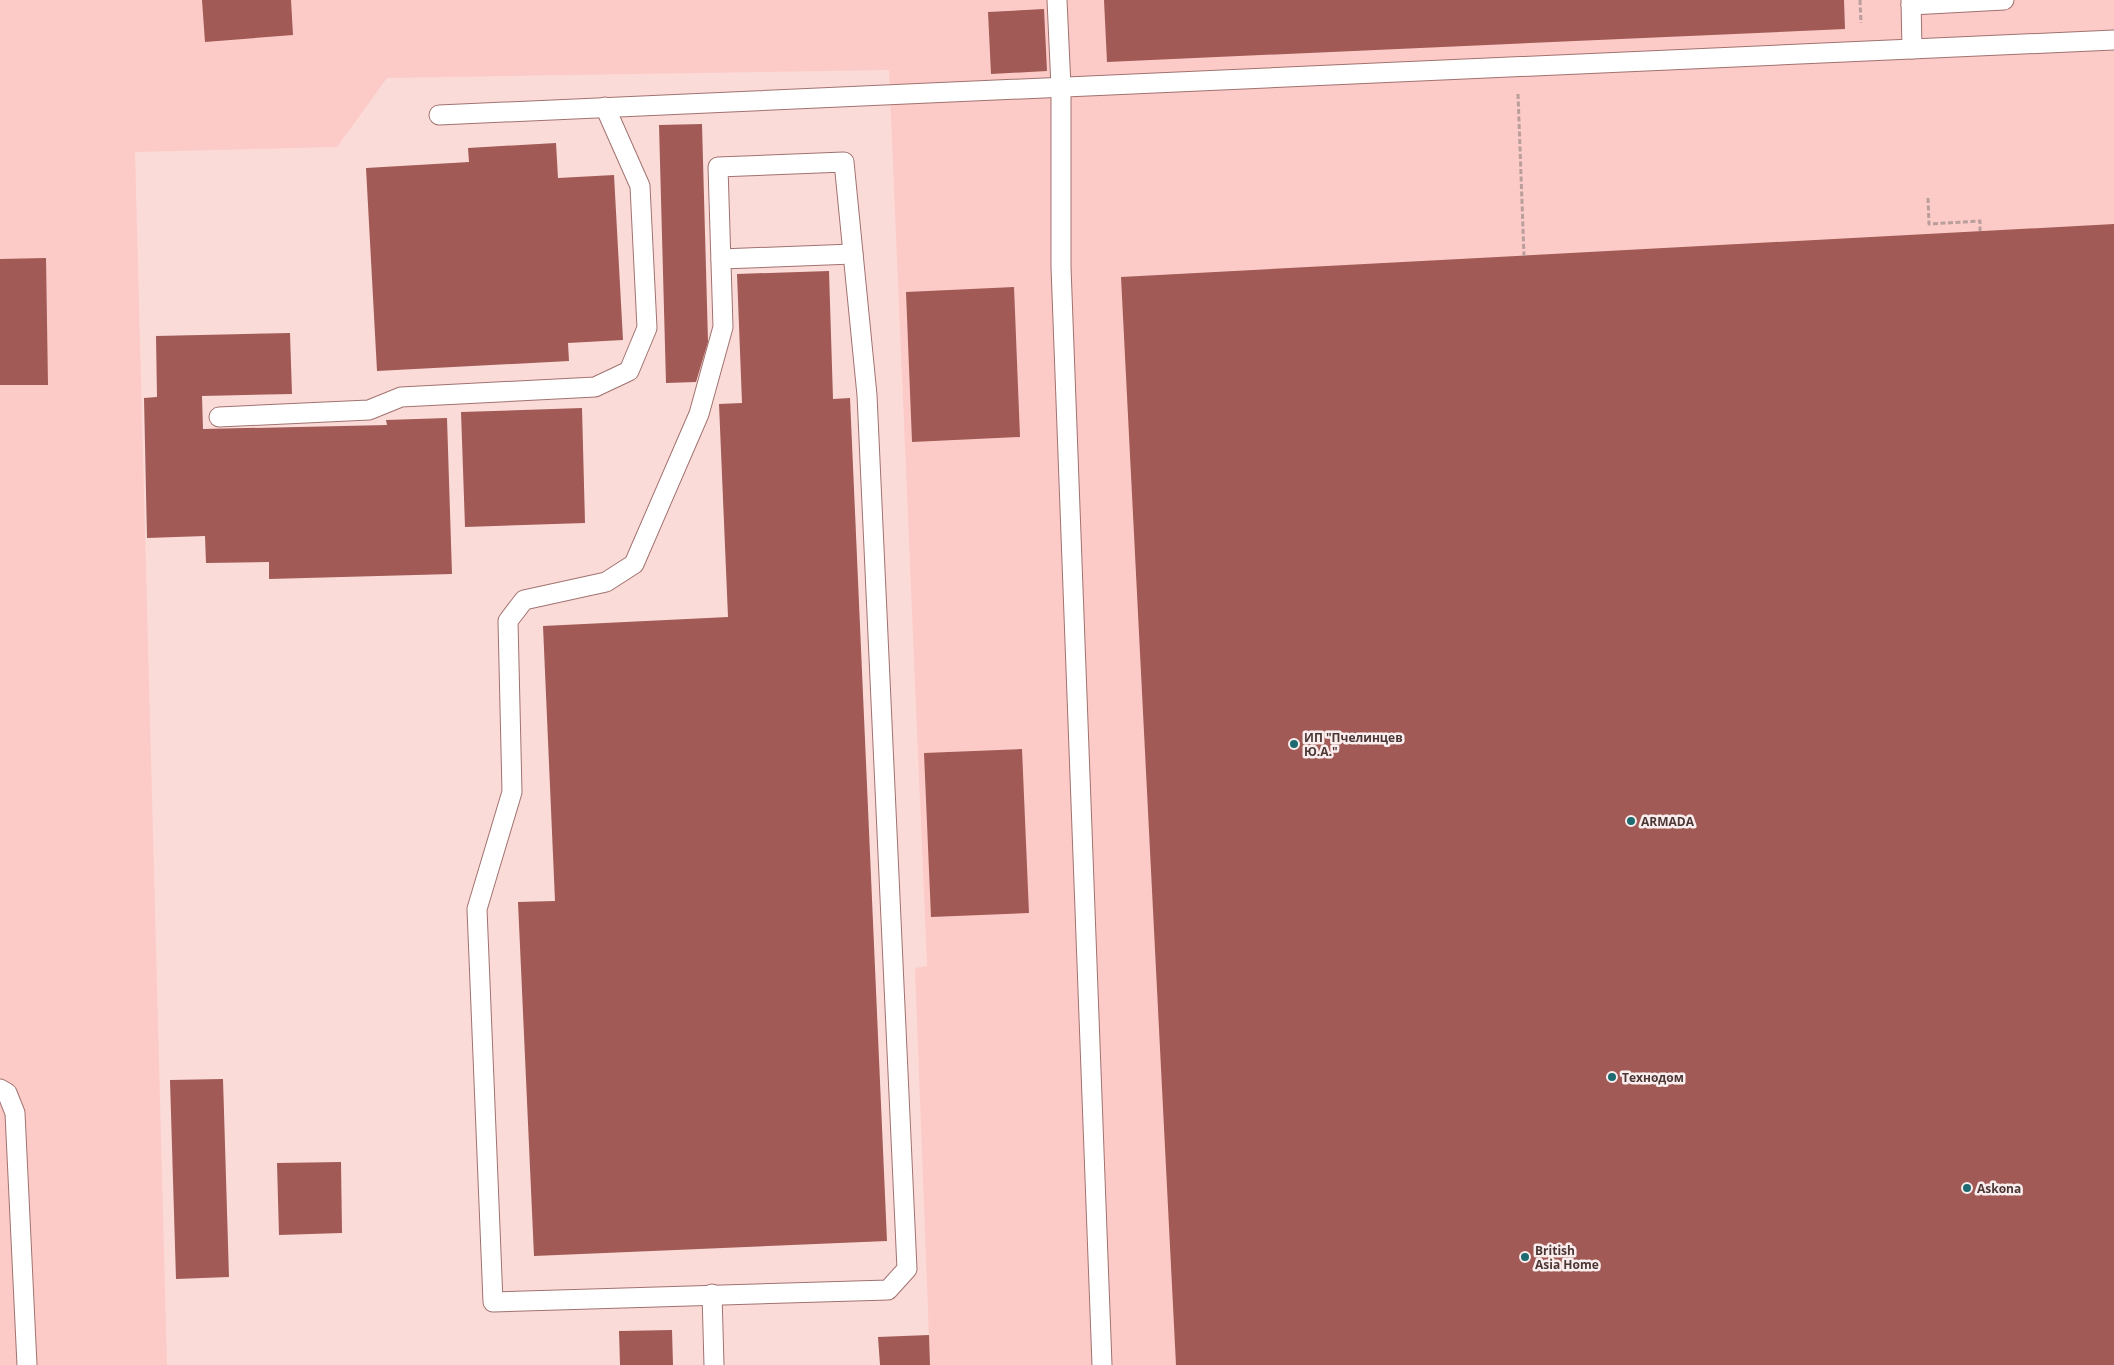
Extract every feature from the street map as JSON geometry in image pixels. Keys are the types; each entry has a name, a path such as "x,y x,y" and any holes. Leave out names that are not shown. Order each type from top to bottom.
{"lane":[{"path":"1057,0 1061,87 1061,267 1102,1365"},
{"path":"1912,49 1911,3 2004,0"},
{"path":"439,114 2114,40"},
{"path":"219,417 368,410 401,398 595,387 629,371 647,328 640,186 606,107"},
{"path":"844,162 867,395 907,1269 888,1290 493,1302 478,909 512,792 508,622 524,600 606,582 634,564 699,414 723,327 721,259 718,167 844,162"},
{"path":"721,259 853,254"},
{"path":"0,1090 7,1093 15,1113 27,1365"},
{"path":"712,1294 714,1365"}],"path":[{"path":"1518,67 1524,256"},
{"path":"1928,198 1929,224 1980,221 1980,232"}],"shaded area":[{"path":"0,0 2114,0 2114,1365 930,1365 915,968 927,966 889,70 387,78 337,147 135,152 167,1365 0,1365"}],"building":[{"path":"202,0 291,0 293,35 205,42"},
{"path":"1104,0 1844,0 1845,29 1107,62"},
{"path":"1044,9 1047,71 991,74 988,12"},
{"path":"702,124 708,342 696,382 666,383 659,125"},
{"path":"556,143 558,178 614,175 623,340 568,343 569,361 377,371 366,168 469,162 468,148"},
{"name":"ARMADA","path":"2114,224 2114,1365 1176,1365 1121,277"},
{"path":"46,258 48,385 0,385 0,259"},
{"path":"829,271 833,399 850,398 887,1241 534,1256 518,902 555,901 543,626 728,617 719,404 742,403 737,274"},
{"path":"1014,287 1020,437 912,442 906,292"},
{"path":"290,333 292,394 202,396 203,429 387,425 386,420 447,418 452,574 269,579 269,562 206,563 205,536 147,538 144,398 157,397 156,336"},
{"path":"582,408 585,523 465,527 461,412"},
{"path":"1022,749 1029,913 931,917 924,753"},
{"path":"223,1079 229,1277 176,1279 170,1080"},
{"path":"341,1162 342,1233 279,1235 277,1163"},
{"path":"672,1330 673,1365 620,1365 619,1331"},
{"path":"929,1335 930,1365 880,1365 878,1337"}],"place":[{"name":"ИП \"Пчелинцев Ю.А.\"","path":"1294,744"},
{"name":"ARMADA","path":"1631,821"},
{"name":"Технодом","path":"1612,1077"},
{"name":"Askona","path":"1967,1188"},
{"name":"British Asia Home","path":"1525,1257"}]}
